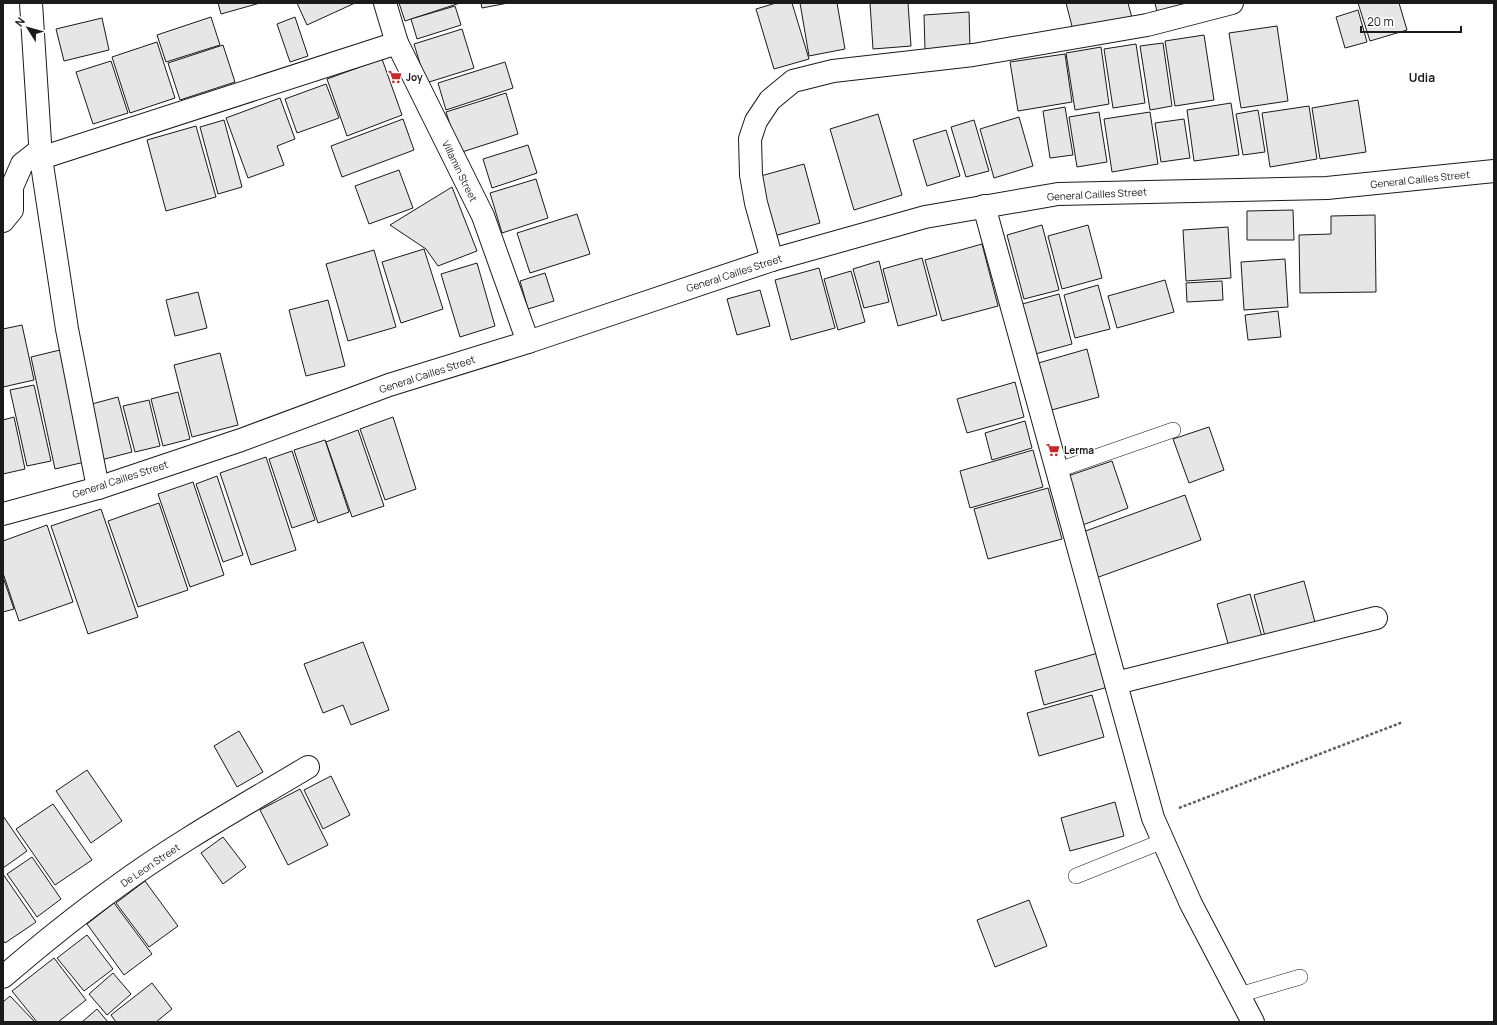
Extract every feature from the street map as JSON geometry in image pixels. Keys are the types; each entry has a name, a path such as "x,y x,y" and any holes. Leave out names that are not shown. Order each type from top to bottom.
{"street":[{"path":"31,3 40,154 67,329 98,488"},
{"name":"Villamin Street","path":"385,3 398,43 483,216 528,342"},
{"path":"772,260 756,203 751,175 750,139 756,120 770,100 793,81 833,71 973,55 1147,25 1232,3"},
{"path":"3,221 12,210 12,186 22,164 40,154 398,43"},
{"name":"General Cailles Street","path":"3,514 98,488 241,440 388,385 528,342 772,260 925,217 1058,194 1327,188 1494,171"},
{"path":"984,206 1153,818 1191,904 1253,1022"},
{"path":"1116,683 1376,618"},
{"name":"De Leon Street","path":"3,977 37,948 115,888 200,832 308,768"}],"lane":[{"path":"1058,470 1174,430"},
{"path":"1076,876 1163,842"},
{"path":"1239,995 1300,978"}],"path":[{"path":"1153,818 1403,722"}],"building":[{"path":"218,3 260,3 221,14"},
{"path":"297,3 355,3 307,25"},
{"path":"399,3 460,3 405,21"},
{"path":"481,3 508,3 482,8"},
{"path":"776,3 792,3 809,59 774,69 756,9"},
{"path":"800,3 837,3 845,49 809,56"},
{"path":"870,3 908,3 911,46 873,49"},
{"path":"1066,3 1128,3 1132,18 1074,34"},
{"path":"1155,3 1189,3 1157,12"},
{"path":"1358,3 1399,3 1407,30 1370,41"},
{"path":"455,6 461,25 417,39 411,19"},
{"path":"1358,10 1367,42 1345,48 1336,17"},
{"path":"969,12 970,48 925,50 924,15"},
{"path":"211,17 220,45 166,62 157,35"},
{"path":"295,17 308,56 290,62 277,24"},
{"path":"102,18 109,50 64,61 56,29"},
{"path":"1277,26 1288,101 1241,108 1229,33"},
{"path":"462,29 474,68 426,83 414,44"},
{"path":"1204,35 1214,100 1175,106 1165,41"},
{"path":"157,42 175,98 130,113 112,57"},
{"path":"1163,43 1172,106 1150,110 1140,46"},
{"path":"1136,44 1145,103 1113,108 1104,49"},
{"path":"223,45 235,82 180,100 168,63"},
{"path":"1101,47 1109,104 1075,110 1066,53"},
{"path":"1065,54 1072,102 1018,111 1010,62"},
{"path":"382,59 402,115 347,136 327,79"},
{"path":"111,61 128,113 93,124 76,72"},
{"path":"505,62 513,88 446,110 438,83"},
{"path":"326,84 339,118 297,133 285,99"},
{"path":"506,93 518,134 459,153 446,112"},
{"path":"280,98 295,139 277,146 284,165 248,178 226,118"},
{"path":"1358,100 1366,152 1320,159 1312,108"},
{"path":"1231,103 1239,155 1194,161 1187,110"},
{"path":"1309,106 1317,159 1270,167 1262,113"},
{"path":"1065,107 1073,155 1050,158 1043,111"},
{"path":"1258,110 1265,152 1243,155 1236,114"},
{"path":"1099,112 1107,162 1077,167 1069,117"},
{"path":"1150,112 1158,164 1112,172 1104,119"},
{"path":"878,114 902,195 854,210 830,129"},
{"path":"1019,117 1033,166 994,178 980,129"},
{"path":"403,119 414,150 342,177 331,146"},
{"path":"1184,119 1190,158 1161,162 1155,123"},
{"path":"224,120 242,187 218,194 200,127"},
{"path":"974,120 989,171 966,177 951,127"},
{"path":"196,126 216,197 166,211 147,140"},
{"path":"946,130 960,176 927,186 913,140"},
{"path":"528,145 537,173 492,188 483,159"},
{"path":"804,164 820,223 774,236 757,177"},
{"path":"399,170 413,208 369,224 355,186"},
{"path":"536,179 548,218 502,233 490,193"},
{"path":"452,187 477,251 438,266 426,249 390,225"},
{"path":"1293,210 1294,240 1247,240 1247,211"},
{"path":"577,214 590,254 530,273 517,233"},
{"path":"1375,215 1376,292 1300,293 1299,235 1331,234 1331,216"},
{"path":"1042,225 1059,290 1024,299 1007,235"},
{"path":"1088,225 1102,278 1062,289 1048,236"},
{"path":"1228,227 1231,278 1186,281 1183,230"},
{"path":"982,244 998,306 942,321 925,260"},
{"path":"424,249 443,309 401,323 382,262"},
{"path":"374,250 396,327 348,341 326,264"},
{"path":"922,258 937,315 898,326 883,269"},
{"path":"1285,259 1288,307 1244,310 1241,262"},
{"path":"879,261 889,302 864,308 853,269"},
{"path":"477,263 495,326 460,337 441,274"},
{"path":"819,268 835,328 791,340 775,280"},
{"path":"851,271 865,322 838,330 824,279"},
{"path":"545,273 554,301 528,309 520,281"},
{"path":"1165,280 1174,312 1117,328 1108,296"},
{"path":"1222,281 1223,300 1187,302 1186,283"},
{"path":"1098,285 1110,329 1075,338 1064,295"},
{"path":"760,290 770,326 737,335 727,299"},
{"path":"198,292 207,328 175,336 166,300"},
{"path":"1059,294 1072,344 1028,356 1015,306"},
{"path":"328,300 345,366 306,376 289,310"},
{"path":"1278,311 1281,337 1248,340 1245,315"},
{"path":"22,325 34,380 3,387 3,329"},
{"path":"64,349 89,461 55,469 31,357"},
{"path":"1087,349 1099,397 1048,411 1035,364"},
{"path":"220,353 238,425 192,437 174,365"},
{"path":"1015,382 1024,417 967,433 957,399"},
{"path":"34,385 51,461 27,466 10,390"},
{"path":"178,392 190,439 163,446 151,399"},
{"path":"118,397 132,452 101,460 88,405"},
{"path":"149,400 160,446 135,452 123,406"},
{"path":"14,417 25,469 3,474 3,420"},
{"path":"393,417 416,489 385,500 360,429"},
{"path":"1025,421 1032,448 992,460 985,433"},
{"path":"1209,427 1224,470 1189,483 1173,439"},
{"path":"358,430 384,506 352,517 326,442"},
{"path":"325,440 349,512 318,523 294,450"},
{"path":"1033,450 1043,487 970,508 960,471"},
{"path":"292,451 315,520 292,528 269,459"},
{"path":"266,457 296,550 251,565 220,473"},
{"path":"1112,461 1128,508 1080,526 1062,478"},
{"path":"217,476 243,555 223,562 196,484"},
{"path":"193,482 224,575 190,587 158,494"},
{"path":"1048,488 1062,539 988,559 974,509"},
{"path":"1185,495 1201,540 1096,578 1080,533"},
{"path":"159,503 188,590 138,607 108,521"},
{"path":"101,509 138,617 88,634 51,526"},
{"path":"47,525 73,602 19,621 3,573 3,541"},
{"path":"3,577 14,609 3,612"},
{"path":"1304,581 1316,626 1266,640 1254,595"},
{"path":"1250,594 1262,637 1229,647 1217,604"},
{"path":"363,642 389,710 351,725 343,705 323,713 304,664"},
{"path":"1098,653 1108,687 1044,705 1035,671"},
{"path":"1092,695 1104,737 1039,756 1027,713"},
{"path":"239,731 263,772 237,787 214,746"},
{"path":"87,770 122,821 91,843 56,791"},
{"path":"331,776 350,815 323,829 304,790"},
{"path":"300,789 328,845 288,865 260,810"},
{"path":"1115,802 1124,836 1070,851 1061,818"},
{"path":"53,804 92,860 55,885 16,829"},
{"path":"3,816 27,851 3,868"},
{"path":"223,837 246,867 223,884 201,853"},
{"path":"32,857 61,899 37,917 7,874"},
{"path":"3,874 36,922 5,943 3,940"},
{"path":"145,881 178,926 149,947 116,903"},
{"path":"1029,900 1047,946 995,967 977,920"},
{"path":"114,903 152,954 124,975 87,924"},
{"path":"87,935 113,969 84,991 57,958"},
{"path":"54,958 86,1000 58,1022 37,1022 12,991"},
{"path":"113,973 131,994 107,1015 89,994"},
{"path":"152,983 172,1009 156,1022 116,1022 111,1015"},
{"path":"10,996 35,1022 3,1022 3,1002"},
{"path":"97,1009 108,1022 82,1022"}],"place":[{"name":"Joy","path":"395,77"},
{"name":"Lerma","path":"1053,450"}],"district":[{"name":"Udia","path":"1422,77"}]}
